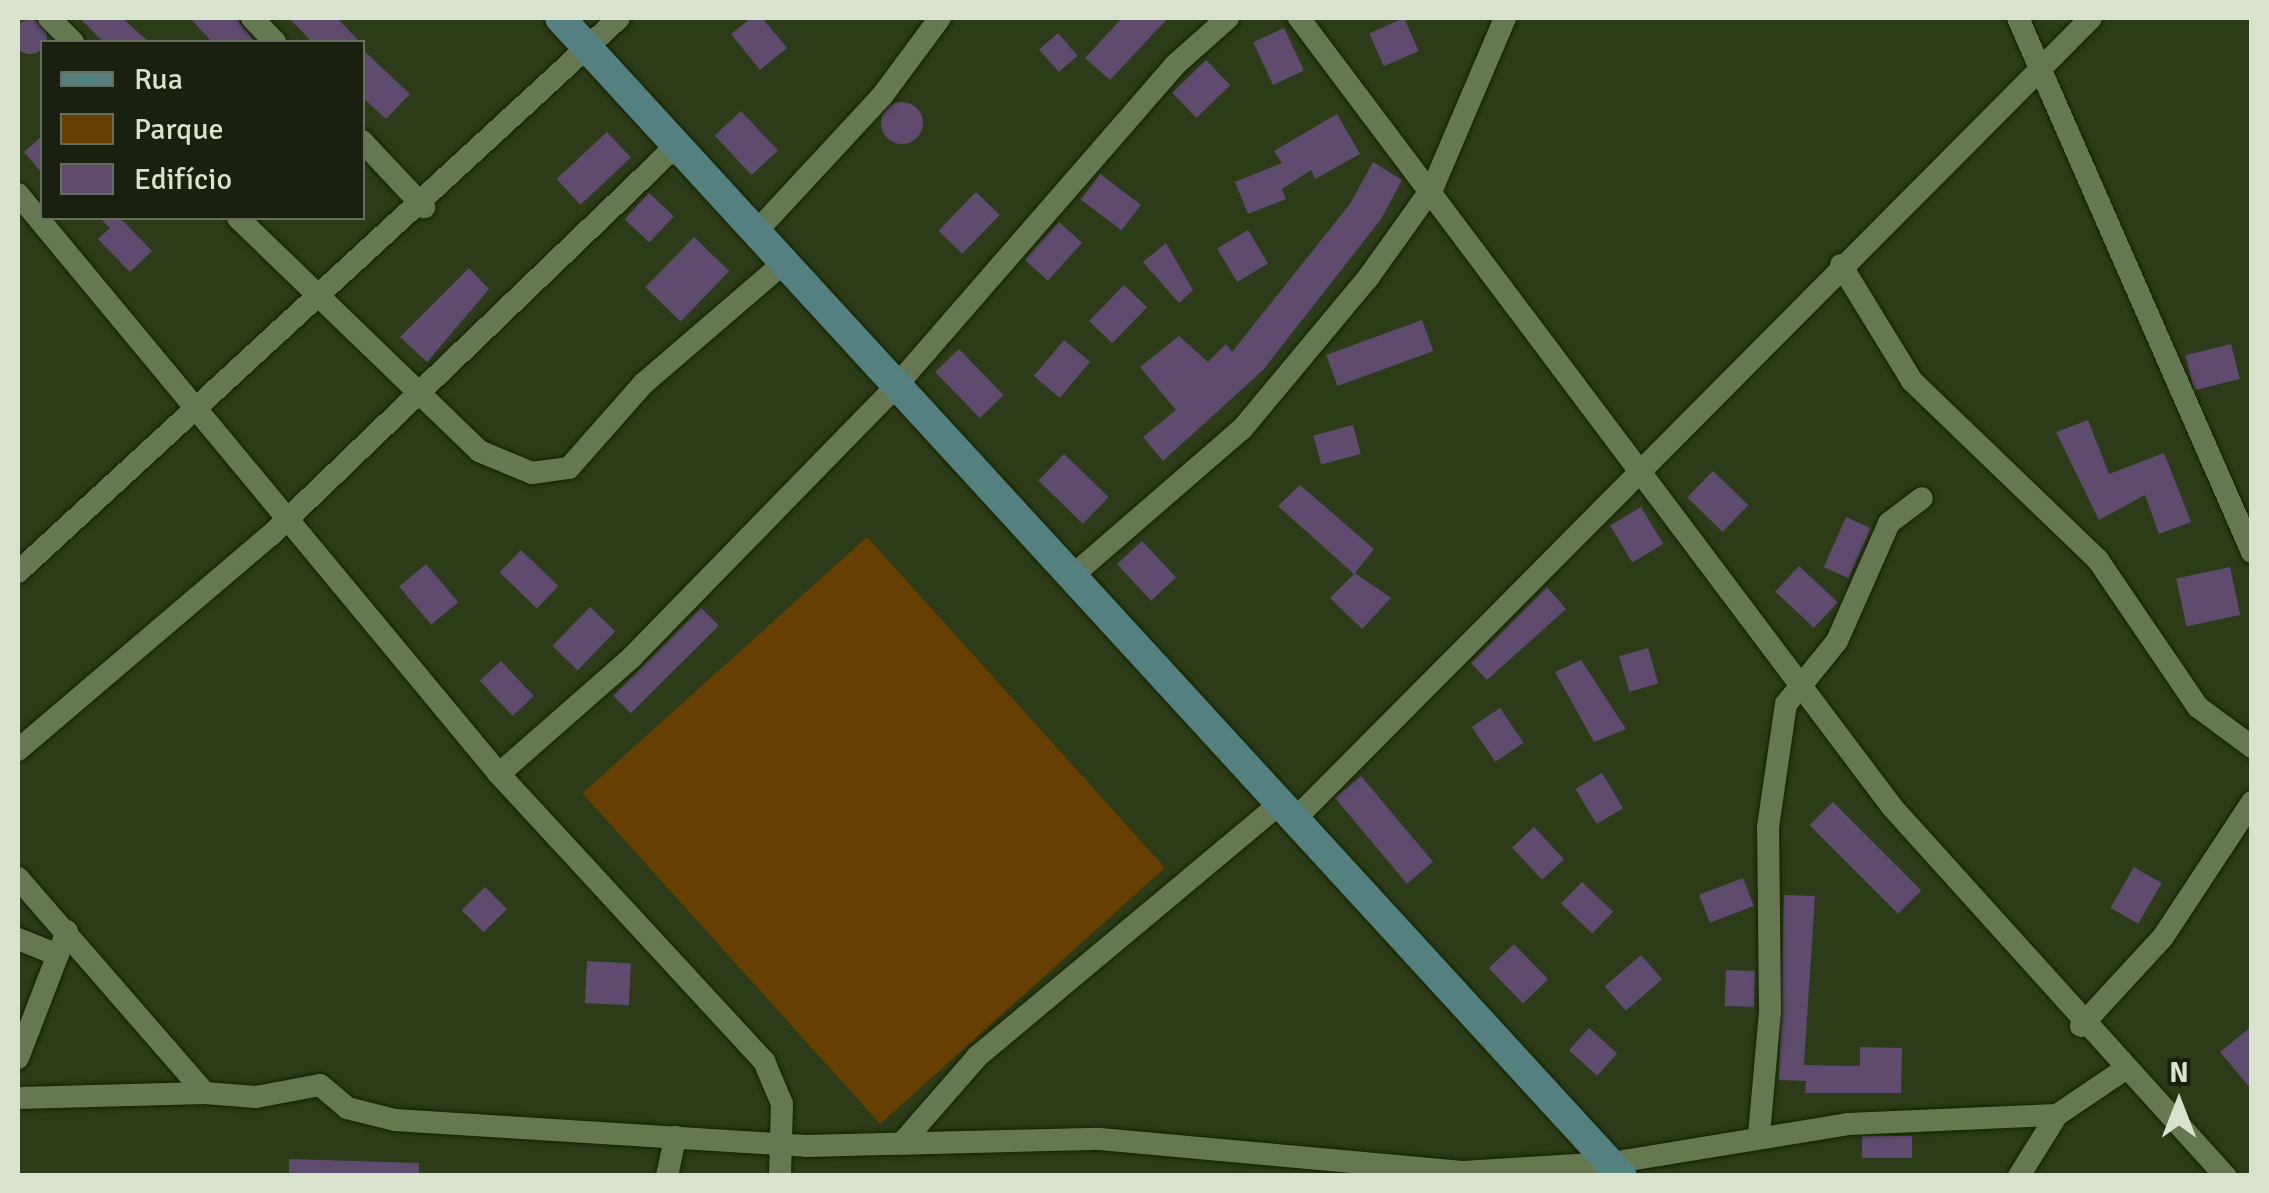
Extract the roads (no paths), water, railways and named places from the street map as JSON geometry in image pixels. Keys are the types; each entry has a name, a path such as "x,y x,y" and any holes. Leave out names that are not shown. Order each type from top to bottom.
{"main road":[{"path":"560,18 1616,1169"}],"street":[{"path":"49,18 71,40"},
{"path":"252,18 273,40"},
{"path":"18,572 424,207 620,18"},
{"path":"499,774 632,656 897,385 1175,65 1228,18"},
{"path":"1299,18 1433,187 1798,687 2082,1026 2226,1176"},
{"path":"1072,576 1242,429 1433,187 1505,18"},
{"path":"2018,18 2252,552"},
{"path":"903,1142 978,1056 1288,811 1639,471 2090,18"},
{"path":"756,232 929,23"},
{"path":"365,145 424,207"},
{"path":"18,750 290,514 677,145"},
{"path":"18,194 290,514 499,774 764,1061 785,1144 780,1176"},
{"path":"240,220 318,303 419,395 511,468 569,468 643,384 785,262"},
{"path":"1841,265 1912,381 2098,560 2198,708 2252,747"},
{"path":"1759,1136 1770,1011 1768,827 1775,753 1798,687 1837,640 1889,523 1922,498"},
{"path":"2082,1026 2164,938 2252,802"},
{"path":"18,878 67,931 170,1062 206,1092"},
{"path":"18,1058 67,931"},
{"path":"18,939 58,955"},
{"path":"2019,1176 2057,1115 2125,1069"},
{"path":"18,1098 206,1092 256,1098 320,1086 347,1108 396,1120 785,1144 1100,1138 1334,1170 1463,1172 1616,1169 1759,1136 1949,1115 2057,1115"},
{"path":"667,1176 675,1137"}]}
